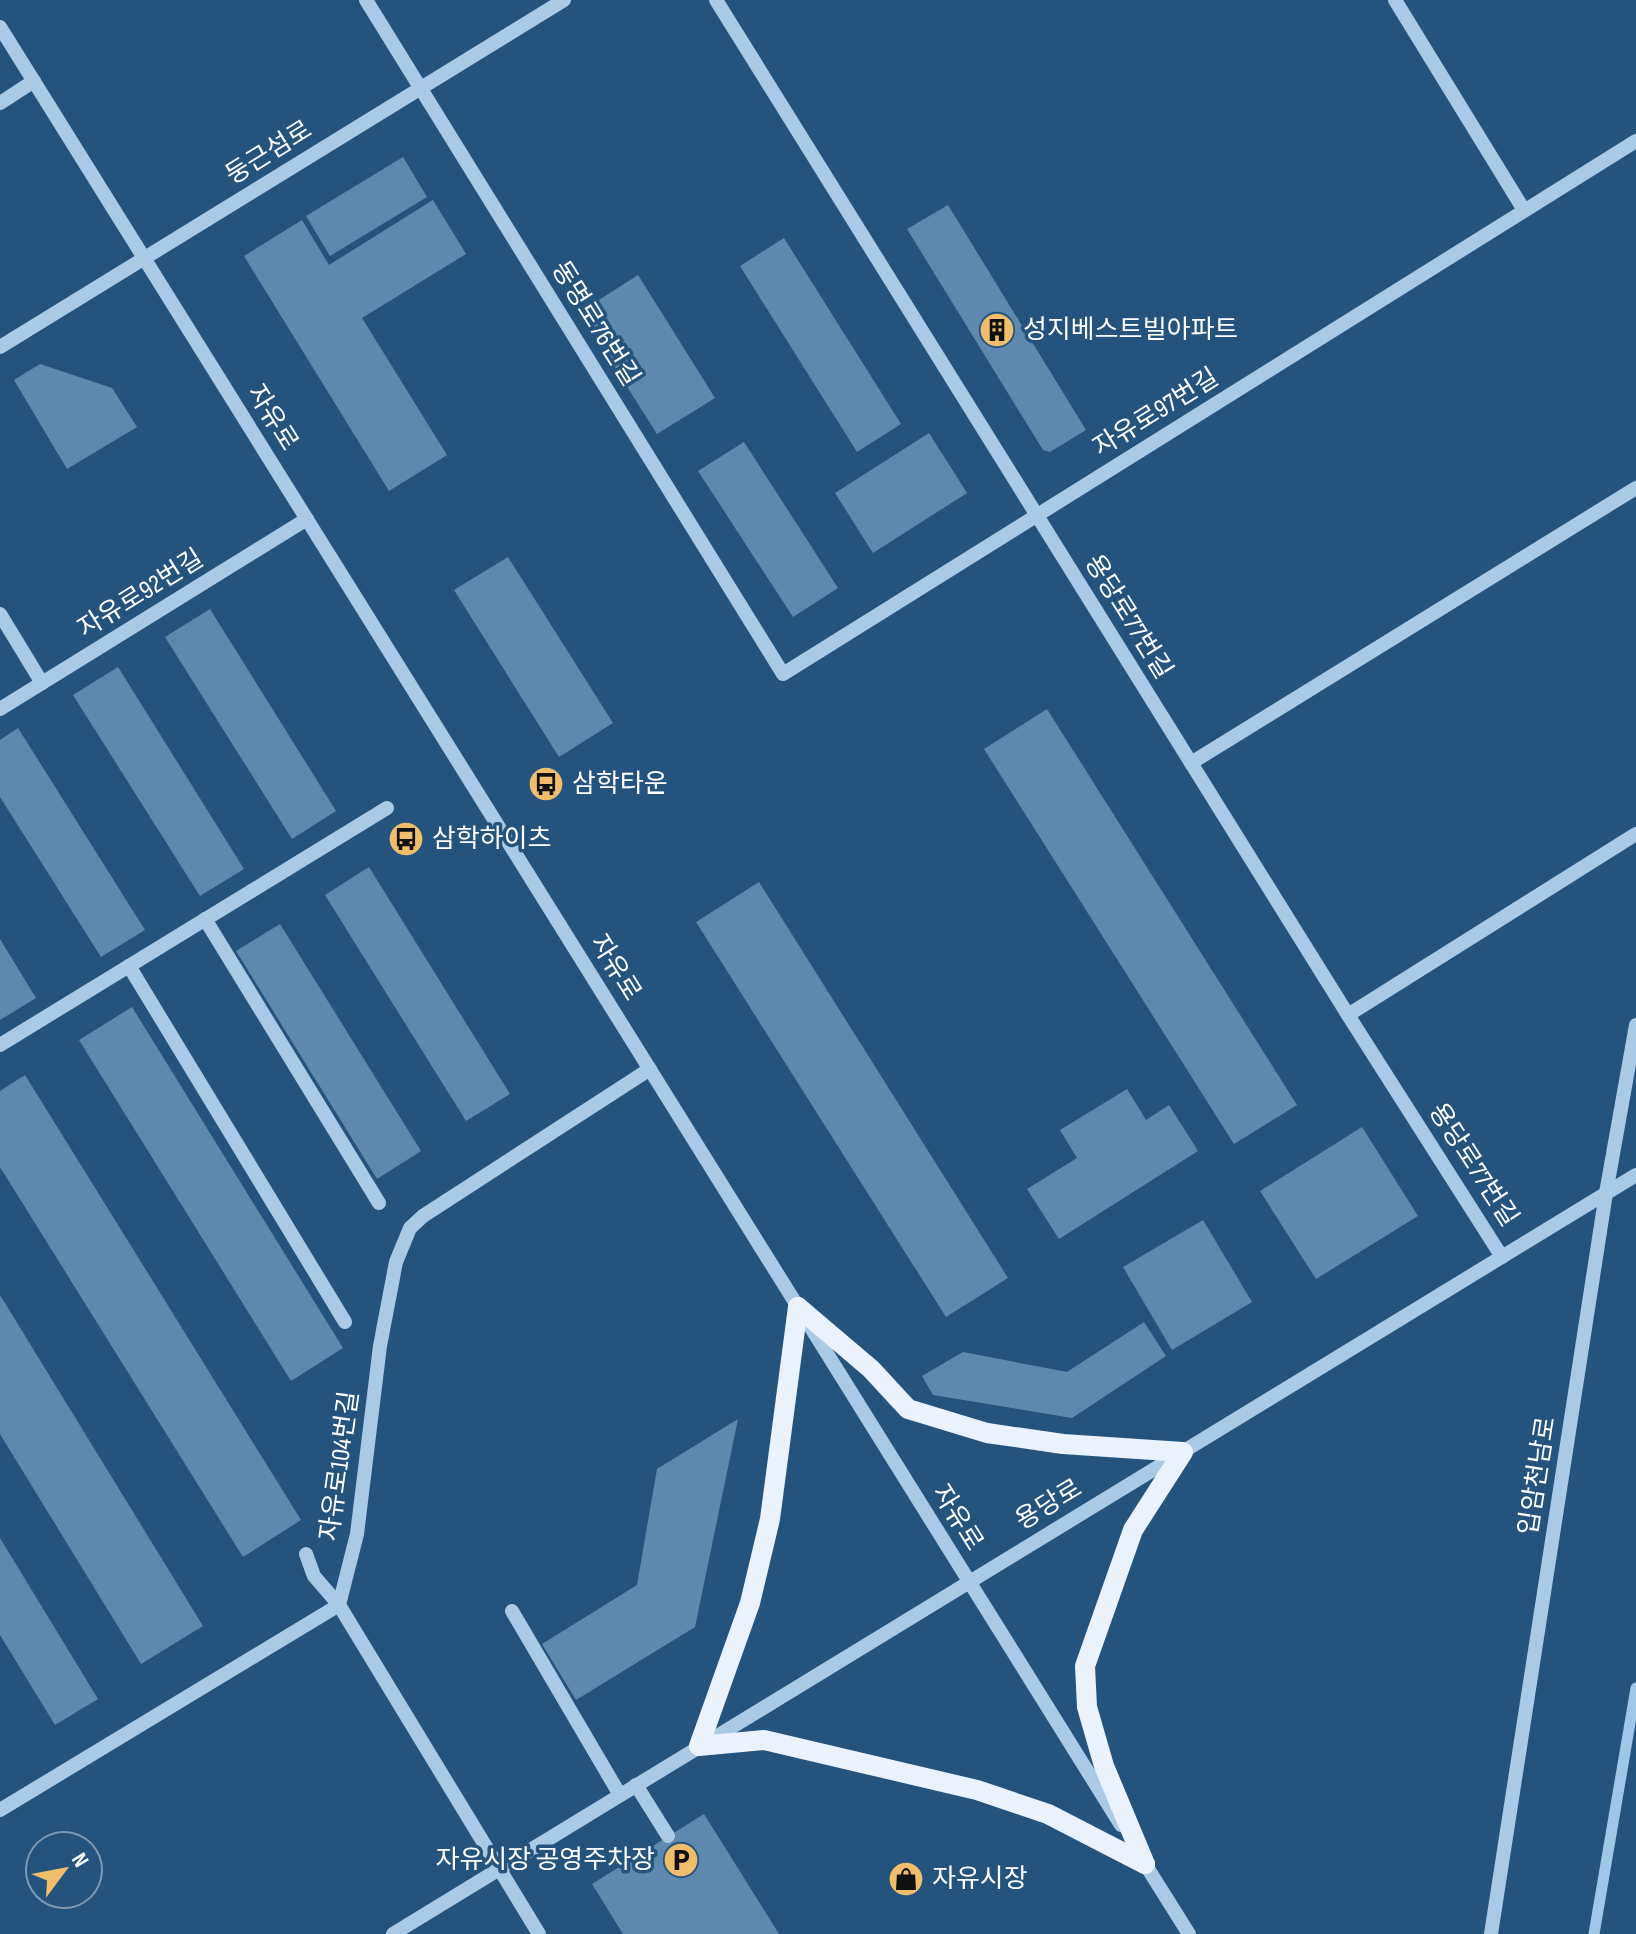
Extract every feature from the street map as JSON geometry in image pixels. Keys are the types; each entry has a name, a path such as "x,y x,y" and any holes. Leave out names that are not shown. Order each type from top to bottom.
{"main road":[{"path":"798,1307 871,1369 908,1409 1002,1435 1063,1444 1183,1452 1133,1530 1085,1666 1087,1707 1104,1766 1145,1864"},
{"path":"798,1307 770,1519 742,1629 699,1746 764,1740 977,1790 1048,1814 1145,1864"}],"street":[{"name":"동명로76번길","path":"366,0 783,674"},
{"name":"둥근섬로","path":"0,347 564,0"},
{"name":"용당로77번길","path":"716,0 1502,1257"},
{"path":"1395,0 1524,210"},
{"name":"자유로","path":"0,27 1189,1934"},
{"path":"0,103 34,81"},
{"name":"자유로97번길","path":"783,674 1636,141"},
{"path":"1191,763 1636,488"},
{"name":"자유로92번길","path":"0,709 307,519"},
{"path":"0,614 42,683"},
{"path":"0,1045 387,808"},
{"path":"1348,1015 1636,834"},
{"path":"205,919 379,1203"},
{"path":"129,966 345,1322"},
{"name":"입암천남로","path":"1491,1934 1606,1193 1636,1025"},
{"name":"자유로104번길","path":"339,1605 357,1534 380,1346 396,1262 410,1228 423,1216 650,1069"},
{"name":"용당로","path":"393,1934 1636,1175"},
{"path":"306,1554 314,1576 339,1605 539,1934"},
{"path":"0,1810 339,1605"},
{"path":"512,1611 620,1795"},
{"path":"636,1785 668,1836"}],"building":[{"path":"403,157 427,197 330,256 306,216"},
{"path":"433,200 466,254 362,318 447,455 389,491 244,256 302,220 329,265"},
{"name":"성지베스트빌아파트","path":"948,205 1086,430 1050,452 1043,450 907,229"},
{"path":"784,238 901,424 857,452 740,266"},
{"path":"638,275 715,398 657,434 580,312"},
{"path":"40,364 112,388 137,427 67,469 14,380"},
{"path":"929,433 967,493 873,553 835,493"},
{"path":"744,442 838,588 793,617 698,471"},
{"path":"508,557 613,723 559,757 454,590"},
{"path":"210,609 336,811 292,839 165,637"},
{"path":"118,667 244,869 200,896 73,695"},
{"path":"1047,709 1297,1105 1234,1144 984,749"},
{"path":"18,728 145,930 101,957 0,797 0,740"},
{"path":"369,867 510,1094 466,1121 325,895"},
{"path":"759,882 1008,1278 946,1317 696,922"},
{"path":"280,924 421,1151 377,1179 236,951"},
{"path":"0,939 36,998 0,1020"},
{"path":"132,1007 343,1348 291,1381 79,1040"},
{"path":"25,1075 301,1520 243,1557 0,1167 0,1091"},
{"path":"1127,1089 1146,1120 1169,1105 1198,1151 1059,1239 1027,1189 1077,1158 1060,1130"},
{"path":"1362,1127 1418,1216 1316,1279 1260,1191"},
{"path":"1203,1220 1252,1302 1172,1350 1123,1267"},
{"path":"0,1295 203,1626 141,1664 0,1434"},
{"path":"1144,1322 1166,1356 1072,1418 933,1395 922,1376 963,1352 1067,1372"},
{"path":"738,1419 695,1627 576,1700 542,1644 637,1585 657,1469"},
{"path":"0,1538 98,1699 55,1725 0,1635"},
{"name":"자유시장 공영주차장","path":"704,1814 779,1934 623,1934 592,1884"}],"waterway":[{"path":"1594,1934 1636,1688"}],"place":[{"name":"성지베스트빌아파트","path":"997,330"},
{"name":"삼학타운","path":"546,784"},
{"name":"삼학하이츠","path":"406,839"},
{"name":"자유시장 공영주차장","path":"681,1860"},
{"name":"자유시장","path":"906,1879"}]}
